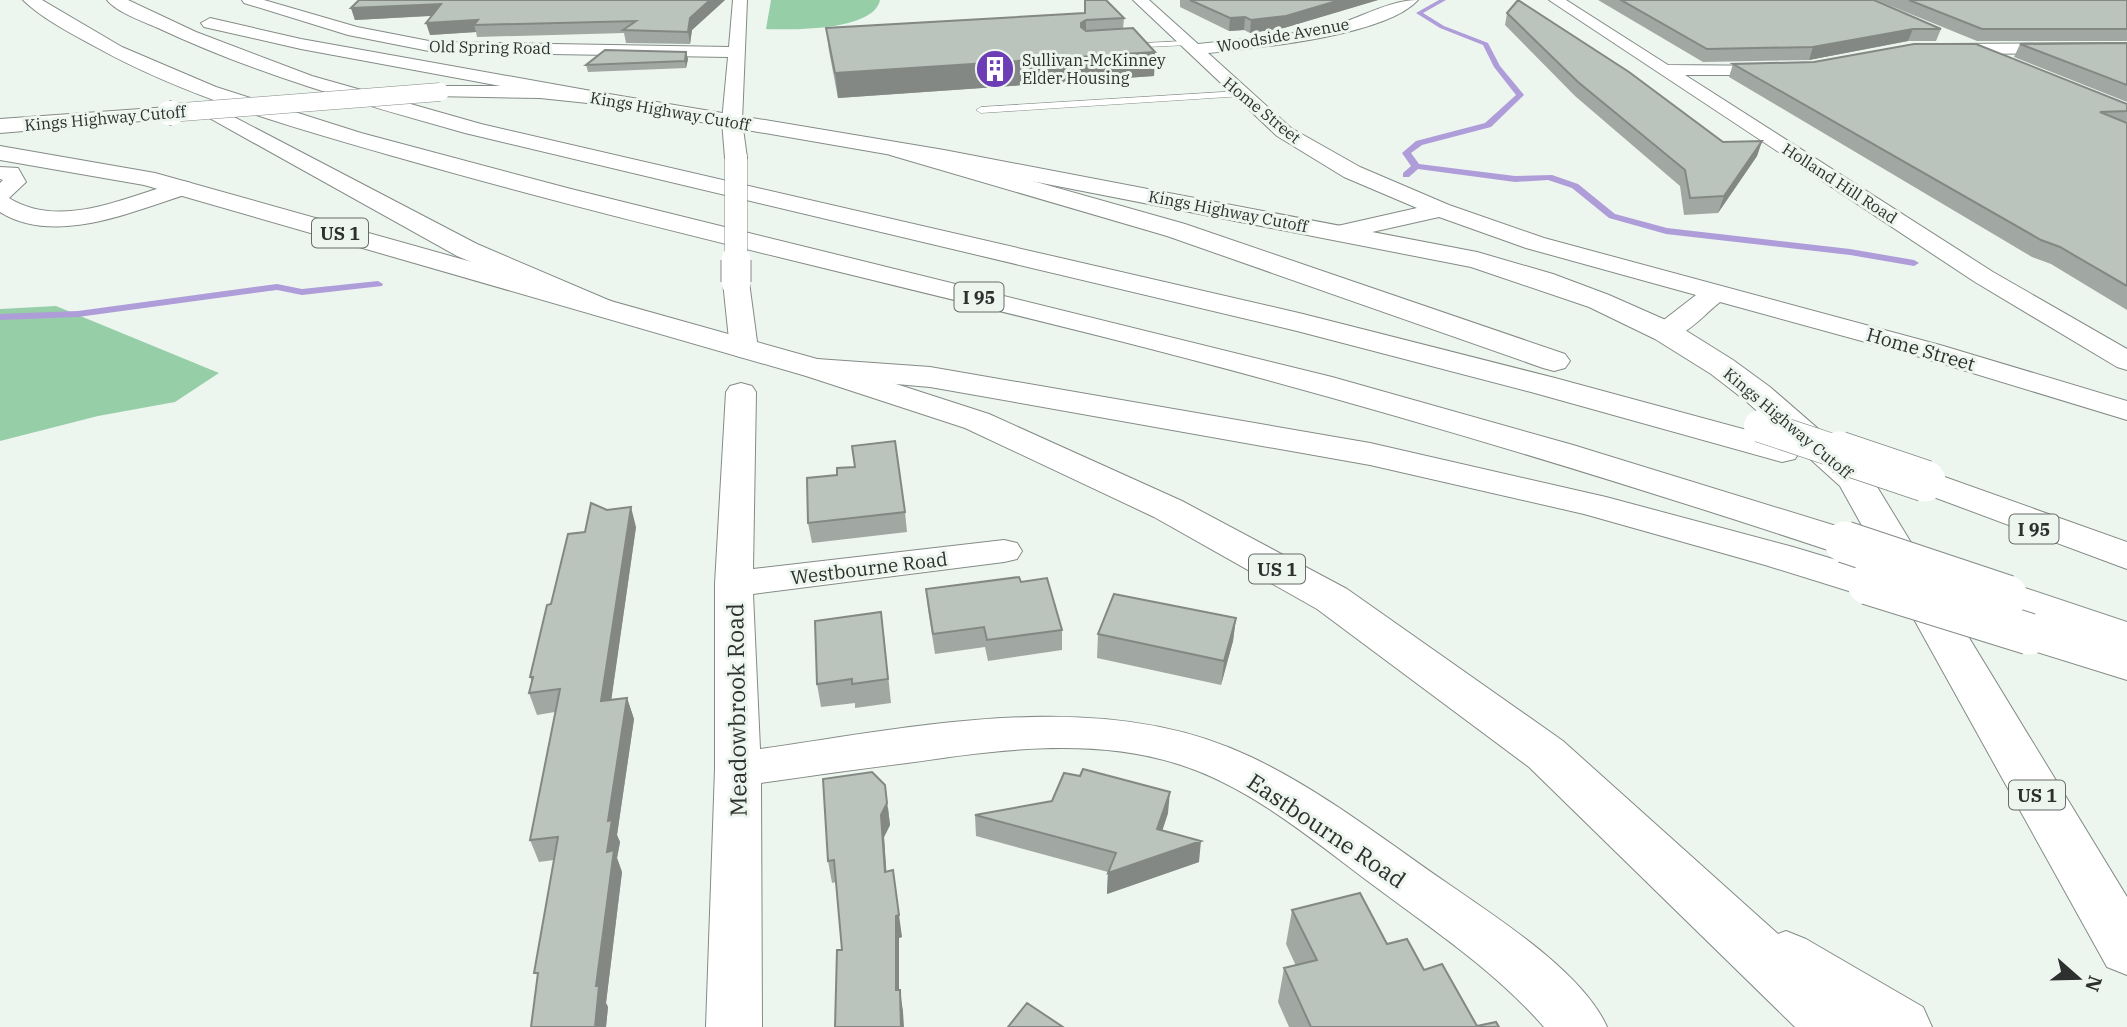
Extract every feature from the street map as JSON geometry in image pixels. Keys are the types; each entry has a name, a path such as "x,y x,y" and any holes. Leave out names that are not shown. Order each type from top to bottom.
{"main road":[{"name":"I 95","path":"31,0 115,49 224,95 382,146 529,186 1129,334 1386,402 1690,492 2127,638"},
{"name":"I 95","path":"115,0 193,37 263,65 353,95 460,125 603,161 1322,326 1561,388 1771,438 2127,557"},
{"path":"147,0 244,32 597,98"},
{"path":"115,49 190,100 467,250 603,308"},
{"name":"Kings Highway Cutoff","path":"0,126 440,92 540,92 597,98 898,150 1341,232 1477,260 1599,301 1666,332 1722,367 1758,394 1855,480 2127,949"},
{"path":"0,133 39,123"},
{"path":"898,150 1120,212 1771,438"},
{"name":"Kings Highway Cutoff","path":"0,153 147,178 817,369 977,421 1168,509 1332,599 1546,754 1837,1027"},
{"path":"817,369 929,377 1370,454 1593,505 1767,553 2127,664"},
{"path":"1716,914 1902,1027"}],"street":[{"name":"Old Spring Road","path":"249,0 360,34 428,46 461,49 737,52"},
{"path":"740,0 732,121 736,158 736,282 744,349"},
{"name":"Home Street","path":"1140,0 1284,132 1352,172 1441,210 1535,243 1930,351 2127,411"},
{"name":"Woodside Avenue","path":"1189,47 1320,32 1393,11 1411,0"},
{"name":"Holland Hill Road","path":"1556,0 1984,277 2127,361"},
{"path":"1943,34 2017,65"},
{"path":"1920,49 2127,48"},
{"path":"1664,70 1798,69"},
{"path":"0,173 10,173 15,182 0,194"},
{"path":"0,202 22,215 53,219 98,212 183,188"},
{"path":"1341,232 1441,210"},
{"path":"1666,332 1714,294"},
{"name":"Meadowbrook Road","path":"734,1027 738,769 734,584 741,392"},
{"name":"Westbourne Road","path":"734,584 1004,551"},
{"name":"Eastbourne Road","path":"738,769 995,734 1069,732 1144,739 1189,751 1232,767 1325,823 1518,963 1578,1027"}],"lane":[{"path":"1110,47 1189,47"},
{"path":"981,110 1240,94"}],"green space":[{"path":"771,0 880,0 874,10 863,18 848,23 830,27 766,29"},
{"path":"56,306 219,373 175,402 98,416 0,441 0,309"}],"building":[{"path":"359,0 710,0 690,18 688,32 623,30 636,21 474,25 478,20 426,23 441,4 351,8"},
{"path":"1085,0 1106,0 1124,18 1086,20 1081,23 1081,27 1086,31 1133,28 1155,52 835,73 826,28 1085,13"},
{"path":"1190,0 1340,0 1286,16 1251,20 1245,17 1230,18"},
{"path":"1518,0 1629,72 1723,142 1762,141 1724,196 1690,198 1685,170 1578,82 1507,13"},
{"path":"1621,0 1874,0 1941,29 1913,29 1813,47 1707,49"},
{"path":"1909,0 2127,0 2127,29 1982,29"},
{"path":"2127,43 2127,85 2020,44"},
{"path":"1914,44 1976,44 2127,104 2127,111 2100,112 2127,123 2127,286 2060,247 2041,240 1733,64 1814,62"},
{"path":"605,50 686,52 685,61 586,65"},
{"path":"895,441 905,512 808,523 807,478 837,475 837,468 855,467 852,446"},
{"path":"591,503 607,510 631,507 601,701 627,698 608,821 612,820 607,852 614,850 596,986 599,986 595,1027 531,1027 538,973 534,973 558,837 530,840 560,689 529,693 533,677 530,677 568,534 585,532"},
{"path":"1019,577 1021,582 1047,578 1062,630 987,640 984,627 933,634 926,589"},
{"path":"1114,594 1236,618 1224,661 1098,634"},
{"path":"881,612 888,679 852,684 852,679 817,684 815,621"},
{"path":"1083,769 1170,792 1157,829 1201,841 1108,873 1116,853 975,815 1052,801 1064,773 1080,776"},
{"path":"872,772 885,785 887,803 881,815 885,872 893,870 899,915 896,916 896,990 900,990 901,1027 835,1027 837,950 842,950 834,860 828,861 823,779"},
{"path":"1360,893 1387,944 1407,939 1424,970 1442,964 1477,1026 1496,1022 1499,1027 1311,1027 1284,968 1317,960 1292,910"},
{"path":"1027,1003 1063,1027 1008,1027"}],"waterway":[{"path":"1416,166 1406,153 1419,143 1488,125 1520,95 1497,67 1486,44 1442,27 1419,13 1443,0"},
{"path":"1406,175 1416,166"},
{"path":"1416,166 1515,179 1549,177 1575,186 1612,216 1666,231 1850,252 1914,263"},
{"path":"0,317 78,314 277,287 302,292 378,284"}],"place":[{"name":"Sullivan-McKinney Elder Housing","path":"995,69"}]}
